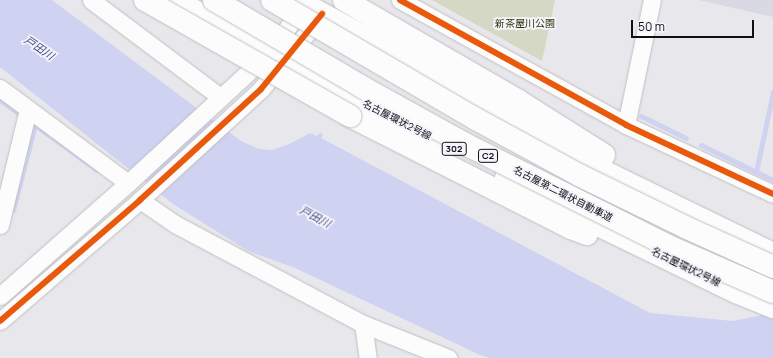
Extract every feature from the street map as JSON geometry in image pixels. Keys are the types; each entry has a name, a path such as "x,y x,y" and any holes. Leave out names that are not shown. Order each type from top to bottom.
{"highway":[{"path":"145,0 350,116 571,228 703,276"},
{"name":"名古屋環状2号線","path":"175,0 285,61 586,219 736,292 773,306"},
{"name":"名古屋第二環状自動車道","path":"214,0 362,87 467,145 675,249 773,292"},
{"path":"272,0 463,112 579,175 773,268"},
{"path":"344,0 387,23 518,100 718,226"},
{"path":"308,5 456,86 611,175 773,254"}],"street":[{"path":"91,0 219,98"},
{"path":"400,0 626,125 773,194"},
{"path":"626,125 652,0"},
{"path":"1,292 128,183 247,73 266,50 308,5"},
{"path":"0,321 140,200 261,89 285,61 308,5"},
{"path":"0,88 128,183"},
{"path":"0,225 28,109"},
{"path":"140,200 175,224 363,324 448,358"},
{"path":"363,324 368,358"}],"shaded area":[{"path":"699,0 773,0 773,17"}],"green space":[{"name":"新茶屋川公園","path":"432,0 555,0 542,61"}],"water":[{"name":"戸田川","path":"0,0 52,0 241,141 259,149 272,150 289,144 310,133 317,136 320,133 323,134 321,138 650,313 733,321 773,313 773,358 490,358 480,355 295,268 248,251 173,204 0,67"}],"waterway":[{"path":"756,172 773,92"},
{"path":"0,100 18,113"},
{"path":"641,116 686,138"},
{"path":"13,210 35,125 97,170"},
{"path":"701,145 773,180"}],"cycle path":[{"path":"400,0 626,125 773,194"},
{"path":"0,321 140,200 261,89 322,14"}]}
